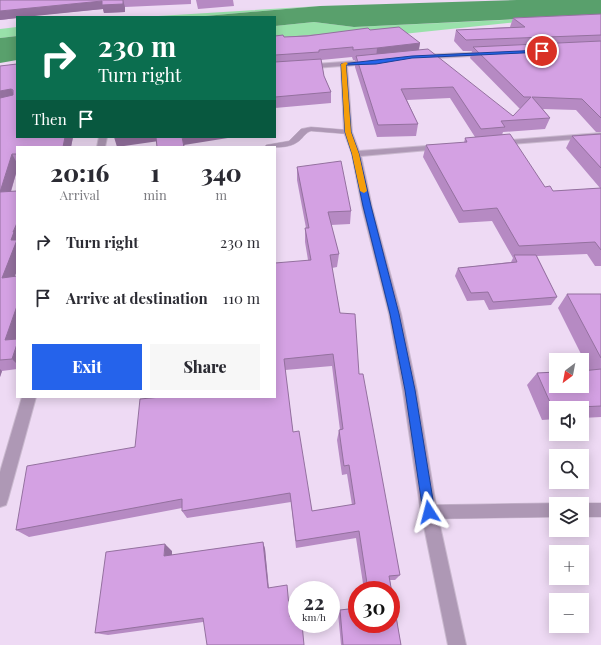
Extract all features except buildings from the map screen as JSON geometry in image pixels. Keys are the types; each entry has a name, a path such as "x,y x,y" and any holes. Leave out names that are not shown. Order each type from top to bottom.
{"street":[{"path":"412,57 492,54"},
{"path":"276,68 376,62"},
{"path":"344,64 348,132 356,154 367,206 395,314 410,390 429,512 457,645"},
{"path":"489,143 601,135"},
{"path":"356,154 450,146"},
{"path":"0,499 29,398"}],"lane":[{"path":"274,146 291,143 298,139 304,131 311,129 348,132"},
{"path":"429,512 549,510"},
{"path":"589,510 601,510"}],"shaded area":[{"path":"517,0 601,0 601,15 354,27 314,22 276,26 276,16 205,16 320,6"},
{"path":"320,6 205,16 158,16"},
{"path":"566,17 276,48 276,26 314,22 354,27"},
{"path":"16,27 16,36 0,38 0,29"},
{"path":"16,36 16,60 0,63 0,38"}],"slow traffic":[{"path":"346,64 344,64 348,132 356,154 364,191"}],"route":[{"path":"429,512 410,390 395,314 367,206 356,154 348,132 344,64 376,62 412,57 542,51"}]}
